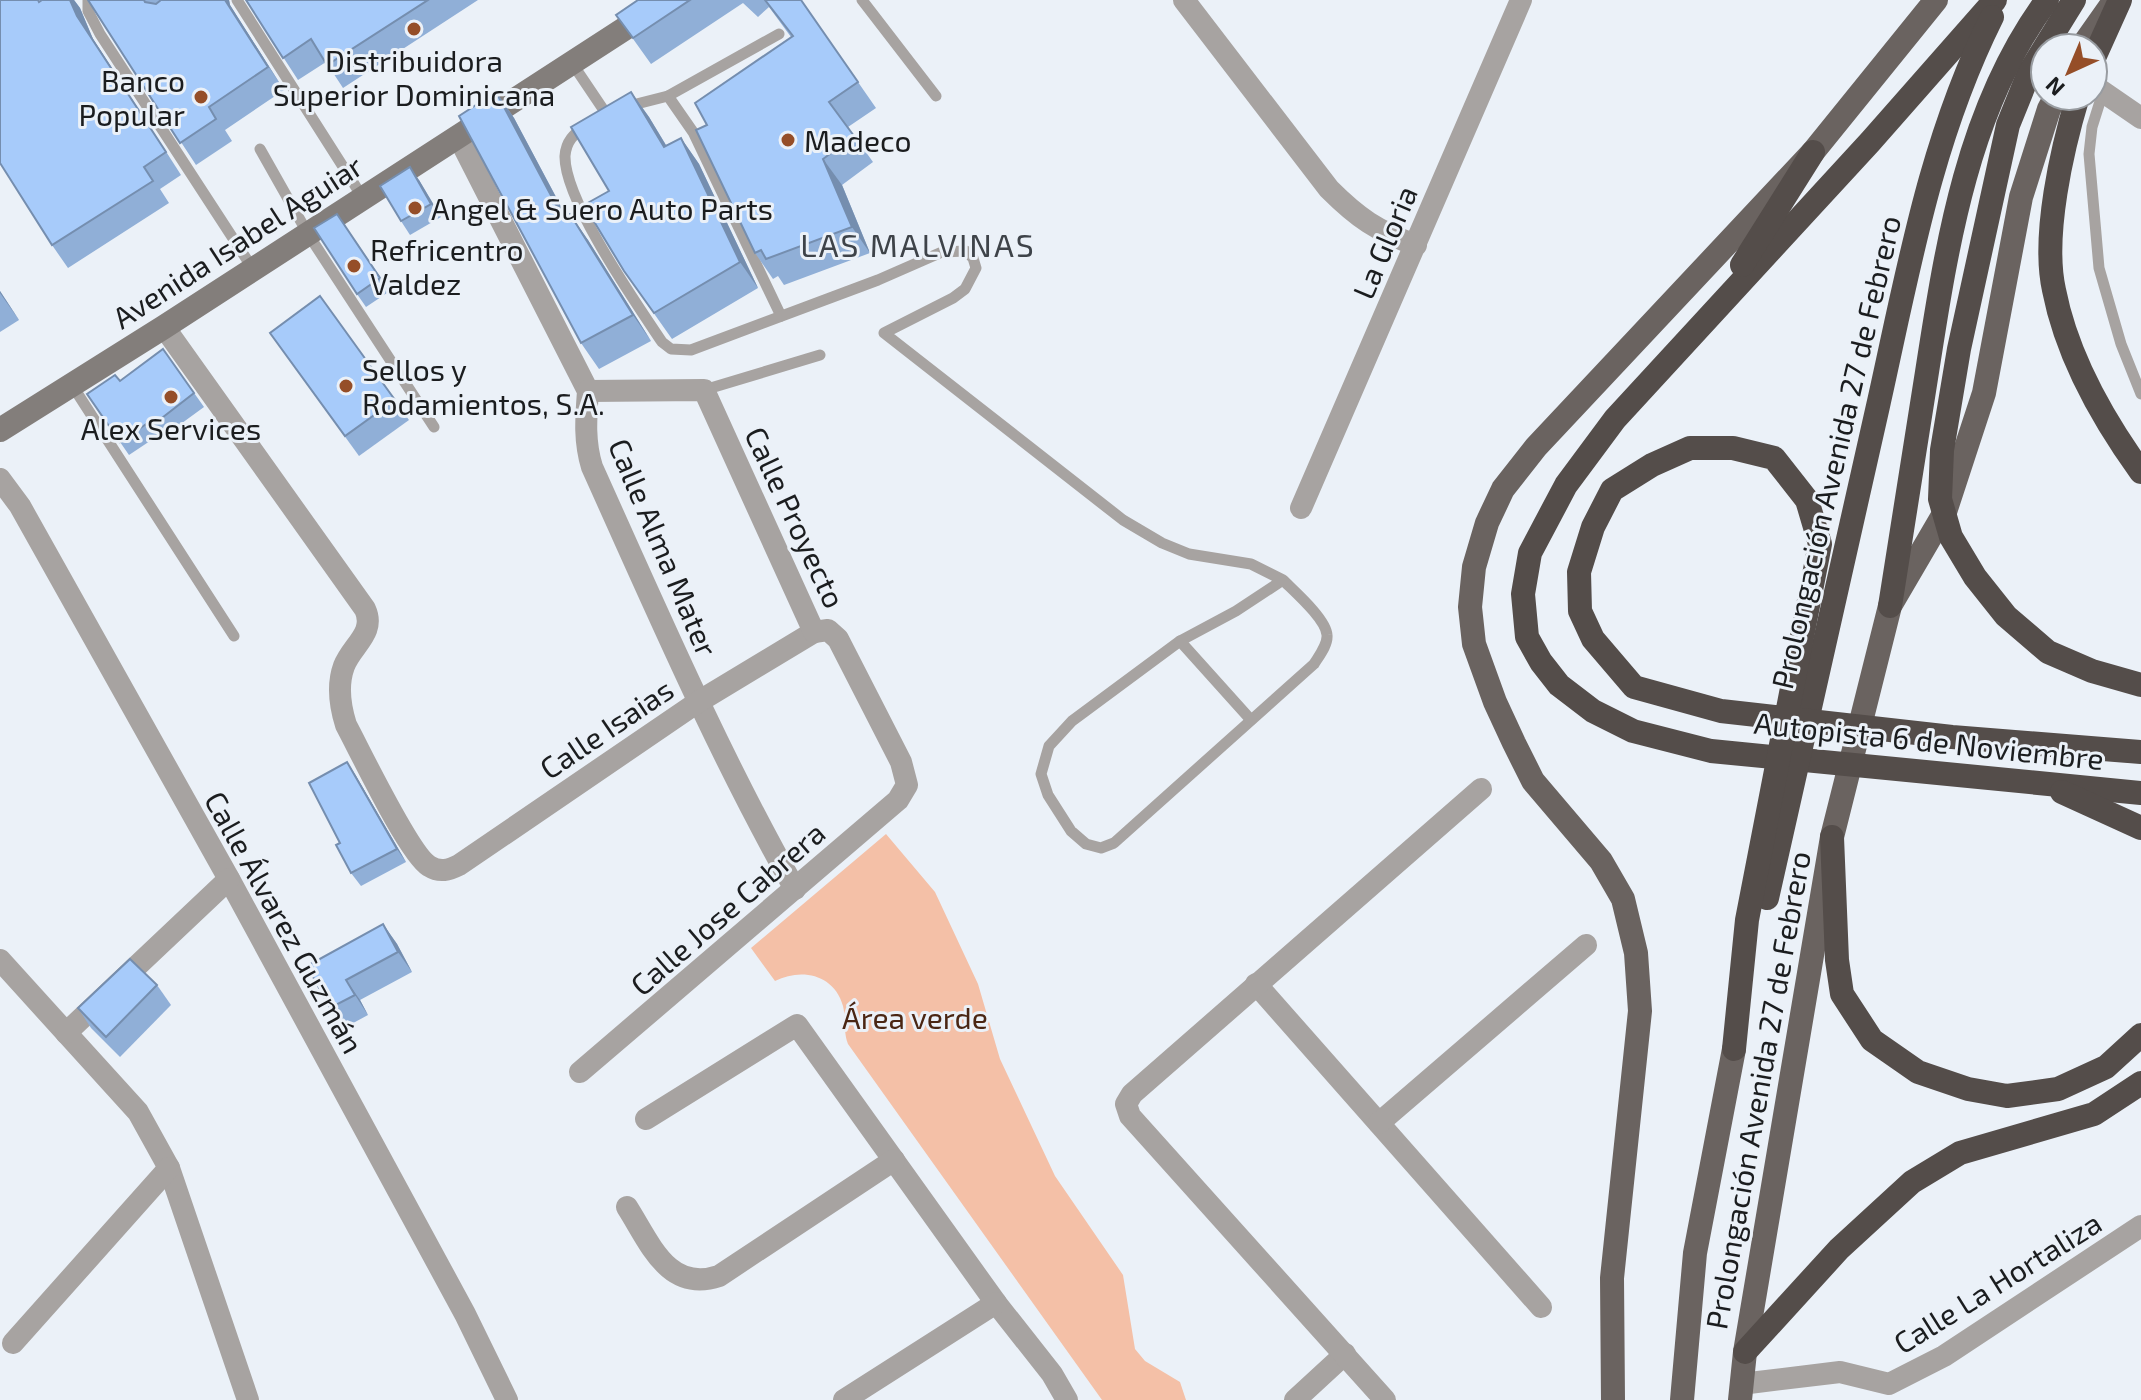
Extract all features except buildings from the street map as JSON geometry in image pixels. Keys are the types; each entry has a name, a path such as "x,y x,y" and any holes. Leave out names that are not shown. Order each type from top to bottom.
{"highway":[{"path":"1709,317 1998,0"},
{"name":"Prolongación Avenida 27 de Febrero","path":"1734,1049 1913,245 1949,114 1998,0"},
{"name":"Prolongación Avenida 27 de Febrero","path":"1890,606 1940,289 1960,198 1997,83 2028,26 2047,0"},
{"path":"2074,0 2029,73 2008,125 1959,349 1942,450 1940,499 1951,537 1975,577 2006,616 2048,652 2092,671 2141,685"},
{"path":"2104,32 2117,0"},
{"path":"2079,112 2065,138 2051,225 2053,288 2072,355 2120,443 2141,472"},
{"path":"1709,317 1813,152"},
{"name":"Autopista 6 de Noviembre","path":"1709,317 1615,419 1566,485 1530,553 1523,594 1527,637 1559,685 1593,711 1633,731 1711,751 2141,793"},
{"name":"Autopista 6 de Noviembre","path":"1734,1049 1747,920 1820,544 1807,500 1774,458 1733,448 1690,448 1652,465 1612,490 1593,527 1579,572 1580,611 1593,639 1634,687 1721,711 1952,737 2141,752"},
{"path":"2038,782 2141,828"},
{"path":"1832,837 1837,960 1842,994 1872,1040 1918,1072 1968,1089 2007,1096 2058,1089 2106,1067 2141,1035"},
{"path":"1745,1352 1839,1249 1912,1182 1960,1153 2094,1114 2141,1083"}],"main road":[{"name":"Avenida Isabel Aguiar","path":"0,430 669,0"},
{"path":"1613,1400 1612,1278 1640,1011 1636,953 1623,899 1601,861 1533,781 1495,702 1474,644 1470,607 1474,567 1487,523 1503,489 1536,447 1813,152 1936,0"},
{"path":"2093,32 2117,0"},
{"name":"Prolongación Avenida 27 de Febrero","path":"1740,1392 1832,837 1890,606 1945,512 1984,393 2021,197 2048,112"},
{"name":"Prolongación Avenida 27 de Febrero","path":"1682,1400 1695,1253 1734,1049"}],"street":[{"path":"1184,0 1329,189 1354,214 1382,233 1416,245"},
{"name":"La Gloria","path":"1301,508 1521,0"},
{"path":"2109,101 2141,118"},
{"path":"458,136 588,391 704,390"},
{"name":"Calle Isaias","path":"164,327 365,609 369,618 368,632 345,664 340,679 341,710 346,725 412,846 432,869 441,871 459,865 698,702 814,632"},
{"name":"Calle Proyecto","path":"704,390 814,632 828,630 838,639 901,762 907,785"},
{"name":"Calle Alma Mater","path":"588,391 585,432 592,467 698,702 795,889"},
{"name":"Calle Álvarez Guzmán","path":"0,479 20,506 229,879 465,1314 507,1400"},
{"name":"Calle Jose Cabrera","path":"580,1072 898,800 907,785"},
{"path":"1385,1400 1130,1116 1126,1104 1132,1094 1481,789"},
{"path":"66,1033 229,879"},
{"path":"1379,1123 1586,945"},
{"path":"0,960 138,1112 169,1168 248,1400"},
{"path":"1256,984 1541,1307"},
{"path":"646,1119 797,1025 996,1303 1052,1374 1067,1400"},
{"path":"627,1207 663,1264 692,1281 705,1280 719,1276 894,1160"},
{"path":"13,1343 169,1168"},
{"name":"Calle La Hortaliza","path":"1740,1392 1840,1372 1889,1384 1944,1356 2141,1226"},
{"path":"844,1400 996,1303"},
{"path":"1295,1400 1345,1354"},
{"path":"1868,1378 1873,1400"}],"lane":[{"path":"88,0 88,11 100,34 254,269"},
{"path":"237,0 363,198"},
{"path":"862,0 936,96"},
{"path":"779,34 668,96 605,112 569,140 565,158 573,189 617,275 662,342 671,349 691,350 942,252 966,251 973,258 976,268 965,289 884,333 1123,520 1162,543 1189,554 1251,564 1283,580 1323,622 1327,635 1324,648 1314,664 1114,843 1101,848 1086,844 1071,831 1048,795 1041,774 1049,746 1072,721 1180,641 1236,611 1283,580"},
{"path":"572,63 605,112"},
{"path":"668,96 693,132 781,316"},
{"path":"2092,112 2089,154 2099,268 2121,344 2141,394"},
{"path":"260,149 308,234 434,427"},
{"path":"704,390 820,355"},
{"path":"72,385 234,636"},
{"path":"1180,641 1251,720"}],"green space":[{"name":"Área verde","path":"886,834 935,892 978,984 1000,1059 1055,1176 1123,1275 1135,1349 1145,1361 1180,1382 1186,1400 1102,1400 848,1044 839,995 824,981 806,975 775,981 751,948"}],"place":[{"name":"Distribuidora Superior Dominicana","path":"414,29"},
{"name":"Banco Popular","path":"201,97"},
{"name":"Madeco","path":"788,140"},
{"name":"Angel & Suero Auto Parts","path":"415,208"},
{"name":"Refricentro Valdez","path":"354,266"},
{"name":"Sellos y Rodamientos, S.A.","path":"346,386"},
{"name":"Alex Services","path":"171,397"}],"district":[{"name":"LAS MALVINAS","path":"918,244"}]}
